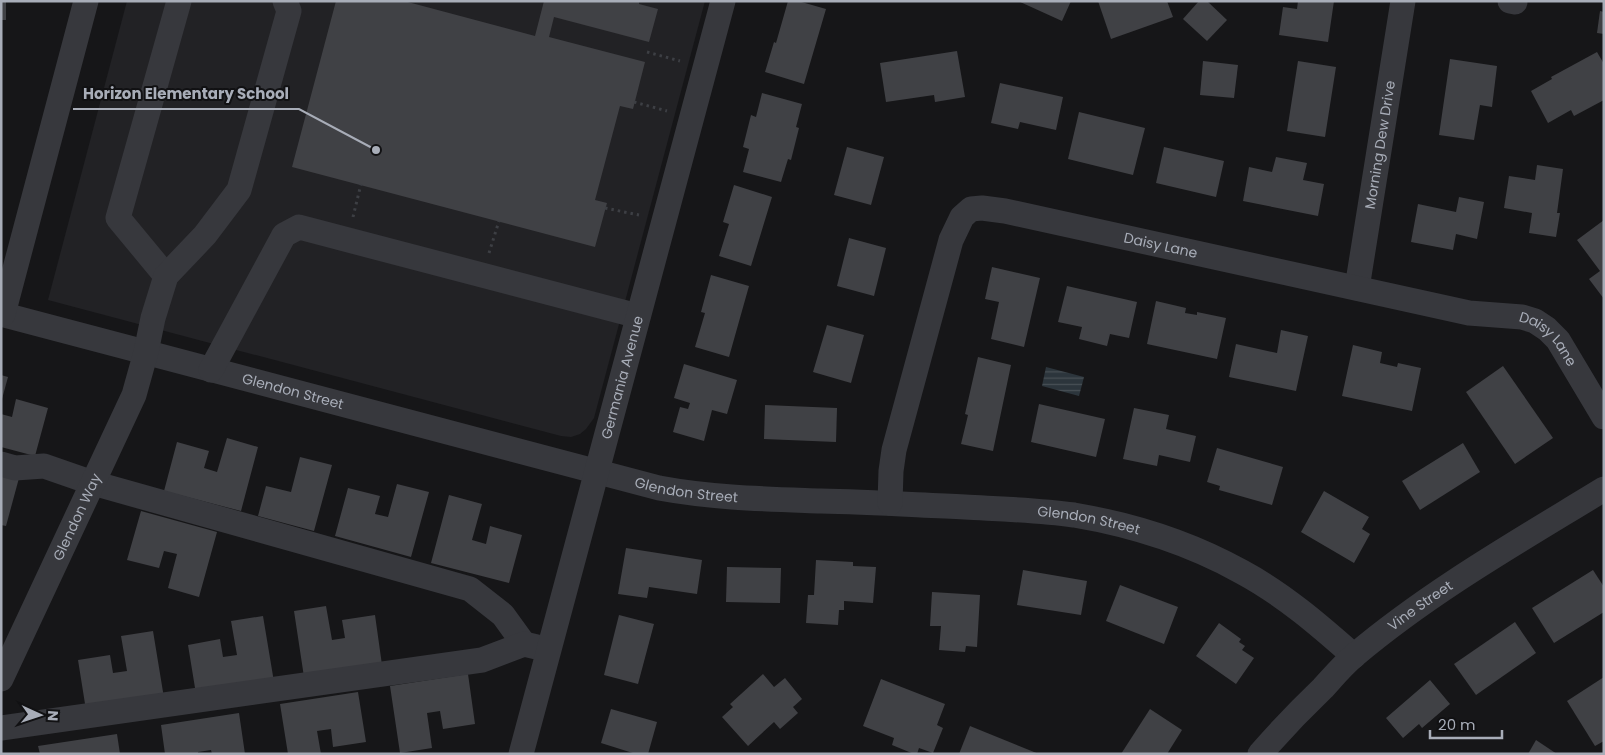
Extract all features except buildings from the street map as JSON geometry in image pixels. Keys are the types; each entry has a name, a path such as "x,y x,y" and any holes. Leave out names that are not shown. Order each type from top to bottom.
{"street":[{"path":"2,314 86,1"},
{"path":"179,1 118,218 166,276 205,235 239,190 288,11 285,1"},
{"name":"Germania Avenue","path":"521,754 723,1"},
{"name":"Morning Dew Drive","path":"1357,288 1403,1"},
{"name":"Daisy Lane","path":"890,503 894,450 948,250 962,217 971,209 988,208 1005,211 1469,313 1522,317 1535,321 1548,329 1558,340 1604,417"},
{"path":"211,370 284,235 298,227 638,316"},
{"name":"Glendon Way","path":"1,679 134,395 153,318 166,276"},
{"name":"Glendon Street","path":"2,314 659,488 710,496 1051,512 1104,521 1161,536 1216,558 1244,573 1296,607 1354,656"},
{"path":"1,464 15,468 44,466 93,483 470,590 503,615 524,644"},
{"name":"Vine Street","path":"1260,754 1354,656 1457,580 1604,488"},
{"path":"1,728 482,660 524,644 548,650"}],"path":[{"path":"647,52 680,61"},
{"path":"634,102 666,111"},
{"path":"352,223 361,184"},
{"path":"605,208 639,215"},
{"path":"487,258 499,221"}],"shaded area":[{"path":"127,1 705,1 594,418 586,429 580,434 571,437 561,436 48,300"},
{"path":"1046,367 1084,377 1079,396 1042,386"}],"place":[{"name":"Horizon Elementary School","path":"376,150"}]}
